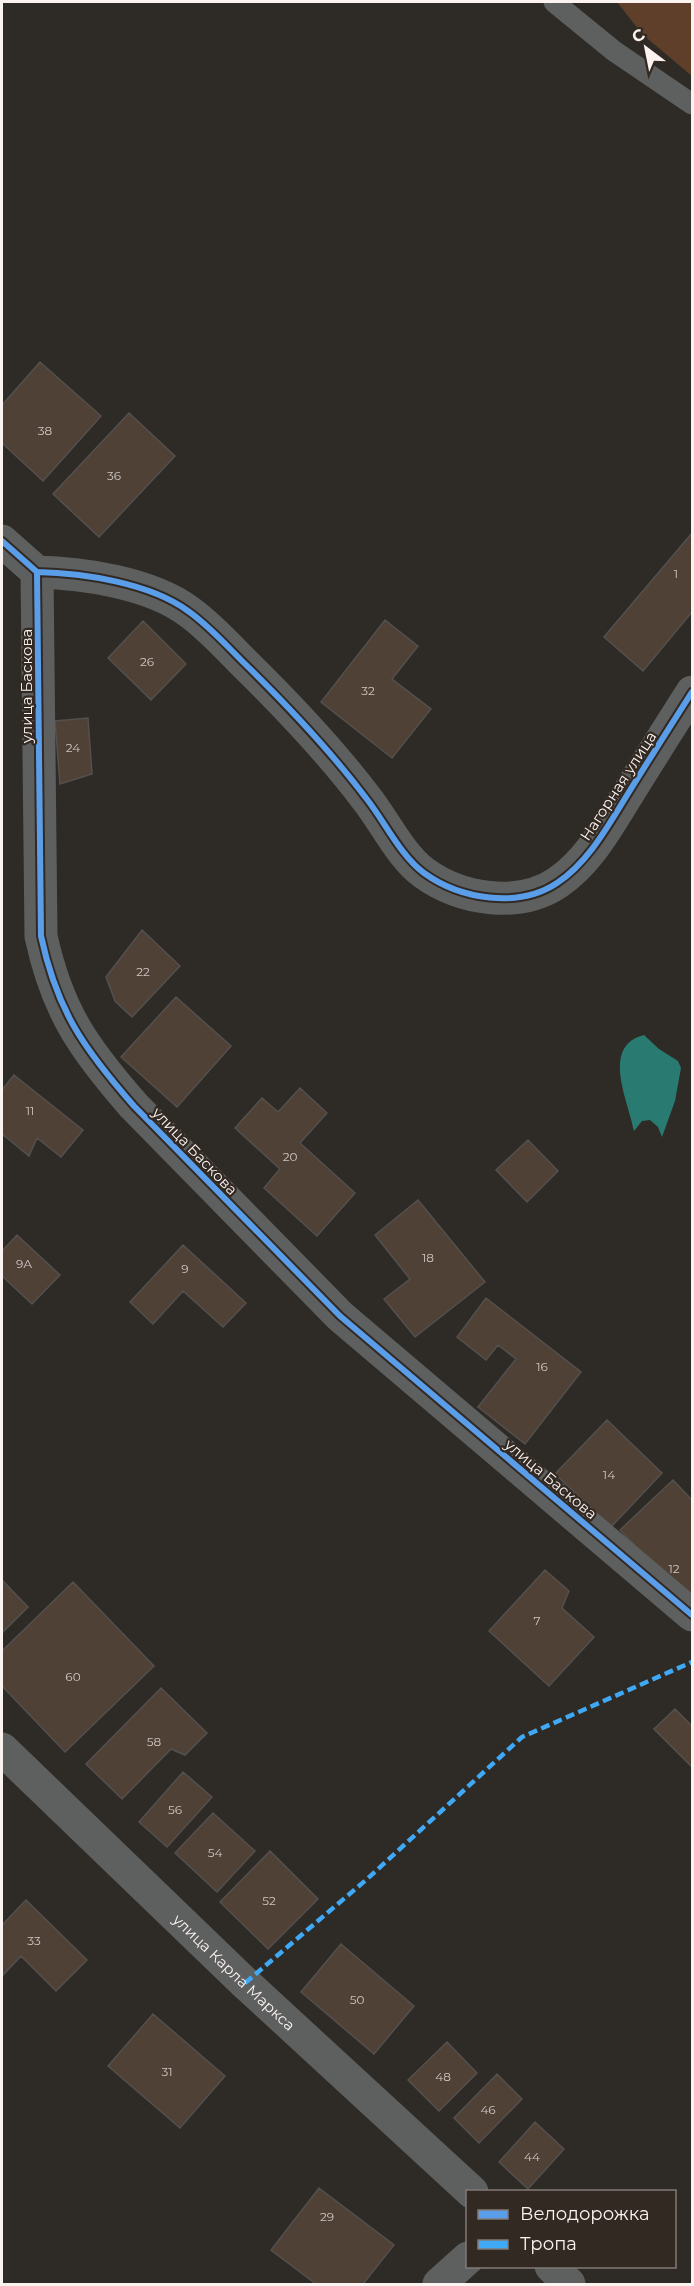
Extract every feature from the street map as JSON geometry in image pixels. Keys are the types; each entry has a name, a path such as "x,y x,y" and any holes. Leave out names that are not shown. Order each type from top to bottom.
{"street":[{"path":"2,541 37,572"},
{"name":"Нагорная улица","path":"37,572 75,573 110,582 162,596 188,611 263,682 317,740 366,797 401,848 423,872 451,888 487,898 524,896 556,884 593,849 693,692"},
{"name":"улица Баскова","path":"37,572 41,936 50,977 76,1033 105,1073 134,1106 340,1316 693,1615"},
{"name":"улица Карла Маркса","path":"2,1749 245,1983 470,2190"},
{"path":"440,2284 466,2260"},
{"path":"553,2268 569,2284"}],"lane":[{"path":"554,2 614,51 693,104"}],"shaded area":[{"path":"617,2 692,2 692,76 642,34"}],"water":[{"path":"644,1035 659,1049 678,1061 681,1068 675,1101 662,1137 658,1127 650,1120 642,1121 634,1131 623,1091 620,1063 623,1051 631,1041"}],"building":[{"path":"40,362 101,416 43,481 2,443 2,405"},
{"path":"129,413 175,456 99,537 53,494"},
{"path":"692,533 692,612 643,671 604,637"},
{"path":"385,620 418,646 392,679 431,709 392,758 321,702"},
{"path":"143,621 186,664 151,700 108,658"},
{"path":"88,718 92,774 60,784 55,721"},
{"path":"142,930 180,966 132,1017 115,1001 106,977"},
{"path":"176,997 231,1046 177,1107 121,1057"},
{"path":"14,1075 83,1130 61,1157 37,1138 29,1156 2,1134 2,1090"},
{"path":"300,1088 327,1113 300,1143 355,1193 317,1236 264,1188 280,1169 235,1128 262,1098 278,1112"},
{"path":"528,1140 558,1171 527,1202 496,1170"},
{"path":"418,1200 485,1282 415,1337 384,1299 410,1279 375,1235"},
{"path":"17,1235 60,1275 32,1304 2,1276 2,1251"},
{"path":"183,1245 246,1303 223,1327 183,1291 153,1324 130,1302"},
{"path":"486,1298 581,1372 525,1444 478,1407 516,1359 498,1345 486,1360 457,1337"},
{"path":"607,1420 662,1473 611,1527 555,1474"},
{"path":"673,1480 692,1500 692,1605 620,1530"},
{"path":"545,1570 569,1591 562,1608 594,1637 549,1686 489,1631"},
{"path":"2,1580 28,1607 2,1633"},
{"path":"73,1582 154,1666 65,1752 2,1686 2,1651"},
{"path":"161,1688 207,1733 185,1755 171,1749 122,1799 86,1764"},
{"path":"675,1709 692,1726 692,1767 654,1729"},
{"path":"183,1772 212,1797 167,1847 139,1822"},
{"path":"213,1813 255,1851 217,1892 175,1853"},
{"path":"270,1851 318,1899 268,1949 220,1902"},
{"path":"26,1900 87,1960 56,1991 21,1956 2,1976 2,1925"},
{"path":"341,1944 414,2006 374,2054 301,1992"},
{"path":"153,2014 225,2076 180,2128 108,2066"},
{"path":"447,2042 477,2073 439,2111 408,2080"},
{"path":"497,2074 522,2099 479,2143 454,2118"},
{"path":"535,2122 564,2149 528,2189 499,2162"},
{"path":"319,2188 394,2245 363,2284 316,2284 271,2250"}],"marked path":[{"path":"245,1983 366,1880 522,1737 692,1662"}],"cycle path":[{"path":"2,541 37,572 41,936 55,986 64,1008 87,1047 134,1106 340,1316 692,1615"},
{"path":"37,572 116,581 155,593 188,611 222,641 322,744 366,798 415,866 438,882 454,889 489,898 525,896 542,891 557,883 579,864 606,829 692,692"}]}
